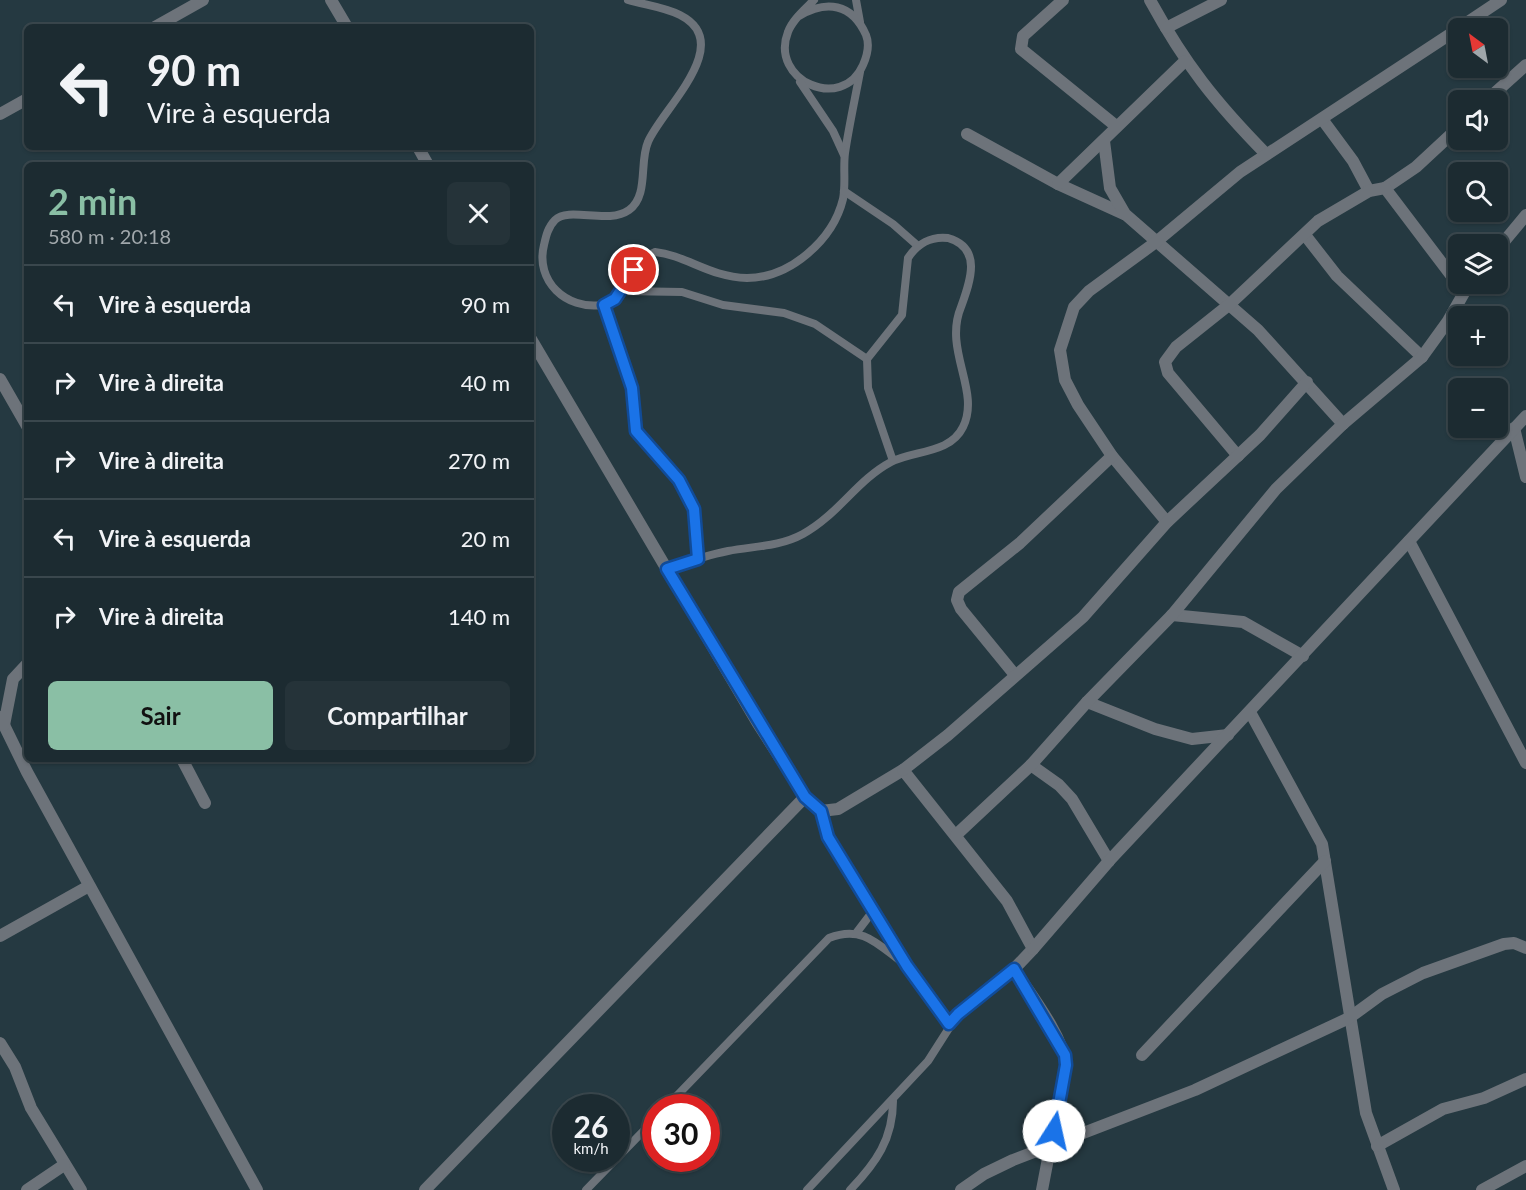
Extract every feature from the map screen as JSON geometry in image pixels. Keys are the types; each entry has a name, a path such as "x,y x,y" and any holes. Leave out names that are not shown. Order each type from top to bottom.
{"street":[{"path":"160,24 203,0"},
{"path":"331,0 345,24"},
{"path":"1063,0 1023,36 1022,49 1116,126"},
{"path":"1150,0 1185,61 1214,100 1266,154"},
{"path":"1166,28 1221,0"},
{"path":"1475,18 1502,0"},
{"path":"1167,522 1112,456 1078,405 1065,380 1060,360 1062,337 1074,307 1083,297 1156,242 1199,204 1266,154 1448,36"},
{"path":"1058,184 1185,61"},
{"path":"1499,90 1526,65"},
{"path":"0,114 24,101"},
{"path":"1322,119 1353,161 1369,191"},
{"path":"967,134 1058,184 1125,214"},
{"path":"1238,456 1168,373 1165,362 1176,347 1230,304 1318,221 1369,191 1386,188 1416,167 1448,137"},
{"path":"1104,141 1110,188 1125,214 1230,304 1307,382 1343,424"},
{"path":"1386,188 1448,265"},
{"path":"1508,237 1526,215"},
{"path":"1305,235 1337,276 1422,357"},
{"path":"956,835 1031,765 1172,615 1276,489 1343,424 1422,357 1448,321 1462,294"},
{"path":"534,344 805,797 821,811 838,809 903,770 1083,617 1167,522 1260,435 1307,382"},
{"path":"0,379 24,421"},
{"path":"1042,1190 1066,1065 1065,1055 1014,969 1109,861 1526,416"},
{"path":"1514,428 1526,477"},
{"path":"1015,675 961,609 957,600 959,592 1020,543 1112,456"},
{"path":"1409,541 1526,763"},
{"path":"1172,615 1242,622 1303,656"},
{"path":"24,667 13,679 3,729 257,1190"},
{"path":"1088,702 1155,729 1192,739 1228,735"},
{"path":"1250,712 1317,833 1325,861 1366,1113 1394,1190"},
{"path":"184,762 205,803"},
{"path":"1031,765 1059,785 1072,800 1109,861"},
{"path":"903,770 1007,901 1033,949"},
{"path":"425,1190 805,797"},
{"path":"1142,1055 1325,861"},
{"path":"0,936 89,886"},
{"path":"961,1190 984,1174 1185,1094 1349,1018 1382,994 1423,973 1504,944 1514,943 1526,948"},
{"path":"0,1042 15,1067 31,1108 64,1166 81,1190"},
{"path":"1377,1146 1443,1109 1484,1098 1526,1079"},
{"path":"27,1190 64,1166"},
{"path":"1482,1190 1526,1166"}],"lane":[{"path":"628,0 672,11 688,19 699,39 700,55 692,76 659,120 646,145 641,189 634,206 621,214 606,217 562,216 555,220 547,232 543,261 544,274 549,285 569,299 604,305 615,299 622,291 641,261 655,252 729,277 764,276 782,269 812,250 824,236 840,209 844,191 844,155 860,72 867,56 867,39 860,23 855,0"},
{"path":"814,0 788,30 784,48 788,64 833,131 844,155"},
{"path":"799,16 814,8 831,6 848,11 860,23"},
{"path":"798,78 813,87 830,89 847,84 860,72"},
{"path":"844,191 893,224 918,246"},
{"path":"667,569 698,559 790,541 829,518 877,470 893,461 946,443 963,428 968,397 954,327 971,282 972,266 969,256 959,243 948,238 929,240 918,246 908,258 902,315 867,359 867,388 893,461"},
{"path":"622,291 682,292 723,305 784,313 815,324 867,359"},
{"path":"604,305 632,388 636,431 679,480 694,509 698,559"},
{"path":"821,811 828,837 907,966 949,1024"},
{"path":"856,932 873,911"},
{"path":"679,1094 829,938 843,932 856,932 907,966"},
{"path":"807,1190 893,1101 928,1061 949,1024 958,1014 1014,969"},
{"path":"850,1190 880,1157 888,1140 893,1101"},
{"path":"586,1190 642,1132"}],"route":[{"path":"634,270 620,294 604,305 632,388 636,431 640,439 660,457 679,480 694,509 697,527 698,559 667,569 757,722 805,797 821,811 828,837 907,966 949,1024 965,1007 1014,969 1065,1055 1066,1065 1054,1131"}]}
